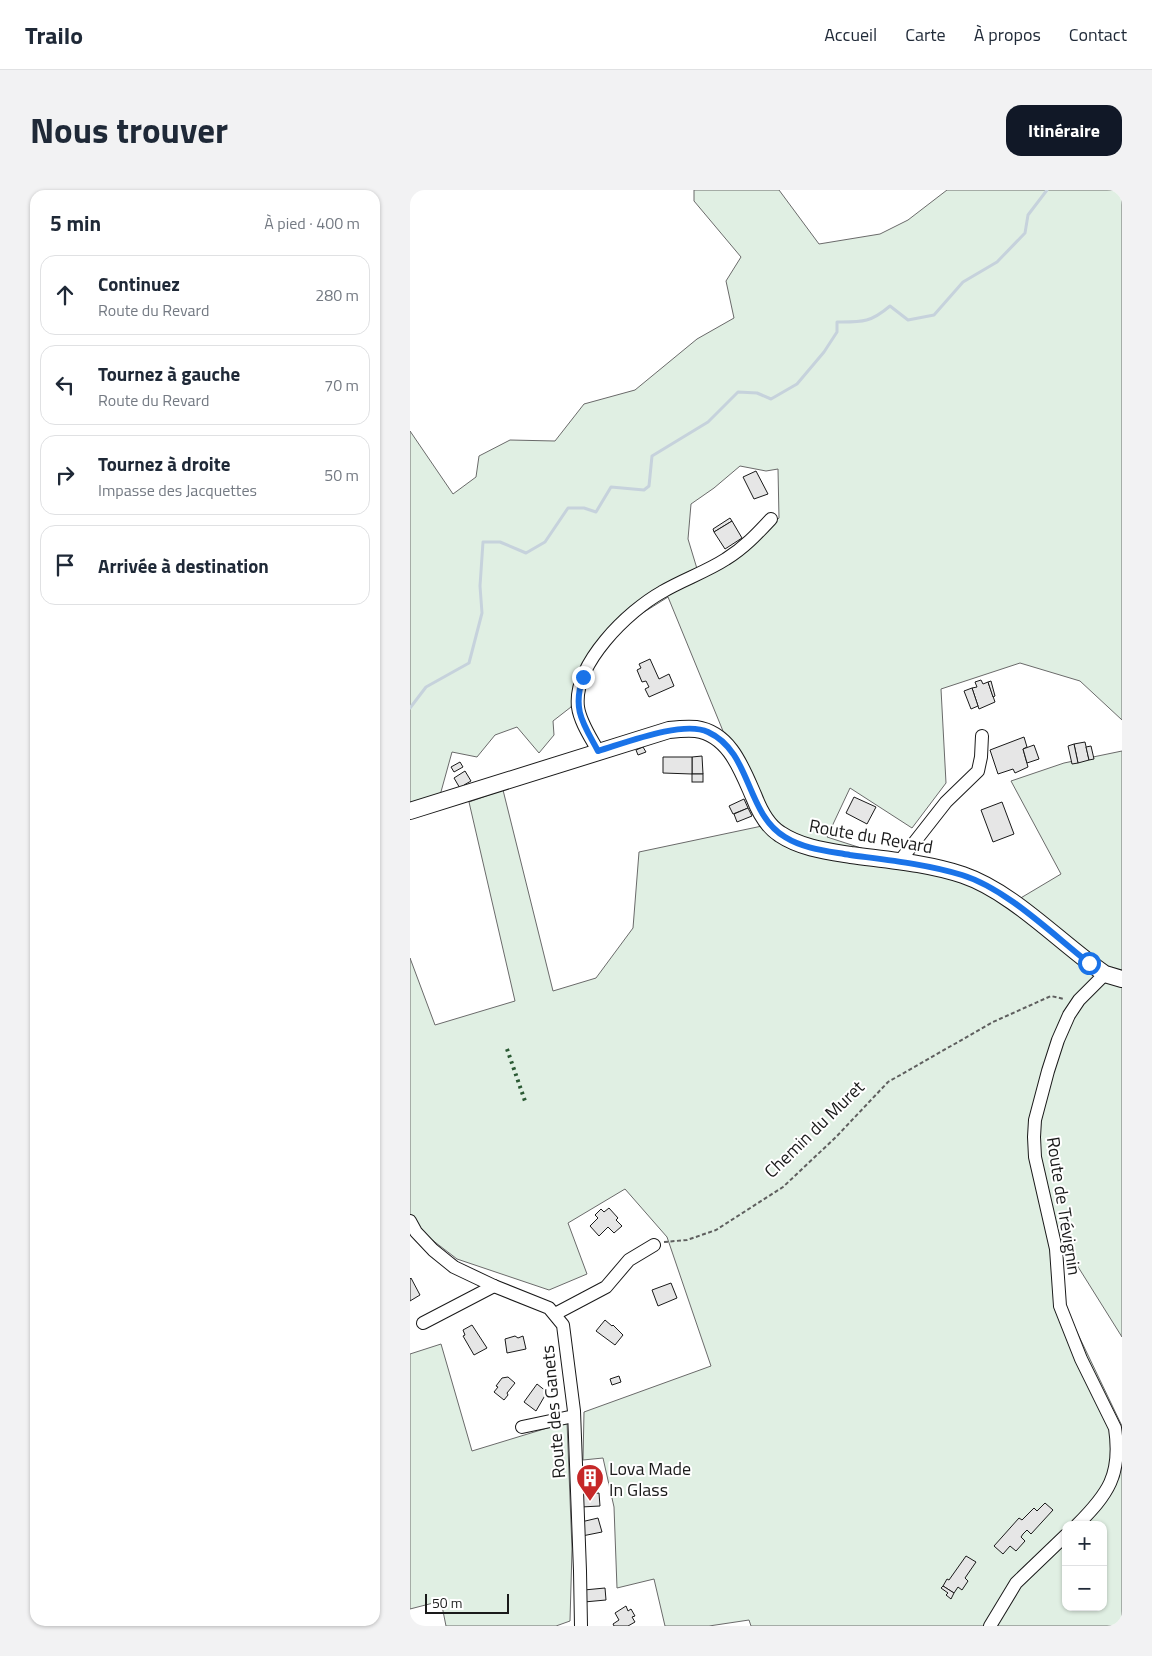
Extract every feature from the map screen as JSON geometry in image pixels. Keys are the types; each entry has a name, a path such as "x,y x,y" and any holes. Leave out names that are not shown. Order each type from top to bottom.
{"main road":[{"name":"Route du Revard","path":"410,811 669,730 686,728 708,732 729,749 738,761 758,807 776,831 796,843 826,851 936,868 980,882 1002,895 1105,974 1122,979"}],"street":[{"path":"598,751 578,707 578,690 592,659 606,640 634,611 662,591 726,559 757,535 771,518"},
{"path":"899,862 946,802 978,771 982,736"},
{"name":"Route de Trévignin","path":"1081,1521 1102,1499 1115,1481 1120,1459 1119,1440 1081,1359 1060,1306 1056,1249 1035,1157 1034,1137 1035,1120 1056,1048 1069,1015 1079,1000 1105,974"},
{"path":"410,1221 416,1232 454,1267 494,1286 549,1308 555,1314 606,1287 629,1260 654,1245"},
{"path":"423,1324 494,1286"},
{"name":"Route des Ganets","path":"555,1314 563,1325 574,1416 581,1626"},
{"path":"522,1427 574,1416"},
{"path":"990,1626 1016,1583 1062,1539"}],"path":[{"name":"Chemin du Muret","path":"654,1245 669,1240 687,1240 716,1230 783,1187 836,1137 888,1082 925,1060 993,1022 1051,996 1079,1000"}],"green space":[{"path":"694,190 779,190 819,244 880,234 908,220 947,190 1122,190 1122,720 1080,681 1020,663 941,689 946,783 912,828 850,788 827,837 1019,899 1061,874 1011,781 1064,763 1122,751 1122,1337 1060,1238 1064,1305 1122,1426 1122,1626 751,1626 749,1620 709,1626 665,1626 654,1579 617,1588 614,1507 603,1458 583,1460 584,1412 711,1366 667,1237 625,1189 568,1223 587,1274 549,1290 457,1259 410,1223 410,958 435,1025 515,1001 469,802 503,790 553,991 596,978 633,928 639,852 762,826 668,597 625,624 581,670 571,707 553,721 554,735 539,753 517,727 495,735 477,757 452,752 439,799 410,808 410,431 453,494 476,477 479,456 510,440 555,441 584,404 635,390 697,339 734,318 726,281 741,257 694,201","holes":["740,466 766,471 778,469 779,518 734,559 698,572 688,539 691,504"]},
{"path":"441,1344 472,1451 567,1422 572,1549 570,1621 556,1626 446,1626 441,1601 410,1609 410,1354"}],"building":[{"path":"756,471 768,494 754,499 743,477"},
{"path":"730,518 732,521 714,532 713,529"},
{"path":"732,521 742,538 725,549 714,532"},
{"path":"650,659 659,679 669,674 674,686 649,697 645,689 649,687 646,681 642,682 637,670 641,668 639,664"},
{"path":"981,680 983,684 988,682 995,702 979,709 972,688 977,687 975,682"},
{"path":"991,681 995,696 993,697 988,682"},
{"path":"972,688 978,706 971,709 964,691"},
{"path":"1024,737 1027,747 1023,749 1028,767 1015,773 1013,769 998,774 990,750"},
{"path":"1085,742 1089,760 1078,763 1074,744"},
{"path":"1074,744 1078,763 1072,764 1068,746"},
{"path":"1034,745 1039,759 1027,763 1023,749"},
{"path":"1091,746 1094,759 1089,760 1086,747"},
{"path":"643,747 646,752 638,755 636,750"},
{"path":"702,756 703,774 692,774 692,757"},
{"path":"663,757 692,757 692,774 663,773"},
{"path":"460,762 463,767 454,772 451,767"},
{"path":"465,771 471,781 464,785 466,788 461,790 454,778"},
{"path":"692,774 703,774 703,782 692,782"},
{"path":"854,797 876,807 867,824 846,813"},
{"path":"744,799 748,808 733,814 729,806"},
{"path":"1002,802 1014,834 993,842 981,810"},
{"path":"748,808 752,816 737,822 734,814"},
{"path":"609,1208 622,1226 614,1233 608,1227 599,1236 590,1226 598,1218 595,1215 601,1209 604,1212"},
{"path":"410,1279 420,1295 410,1301"},
{"path":"671,1283 677,1298 658,1306 652,1290"},
{"path":"605,1320 623,1335 615,1345 596,1331"},
{"path":"472,1325 487,1348 474,1355 463,1336 465,1335 463,1330"},
{"path":"515,1336 518,1338 523,1336 526,1349 507,1353 505,1339"},
{"path":"619,1376 621,1382 612,1385 610,1379"},
{"path":"508,1377 515,1383 504,1400 494,1392 502,1378"},
{"path":"537,1384 547,1392 536,1411 524,1402"},
{"name":"Lova Made In Glass","path":"599,1493 600,1506 581,1507 580,1495"},
{"path":"1045,1503 1053,1510 1031,1534 1027,1530 1023,1534 1021,1537 1025,1541 1016,1551 1010,1546 1003,1554 994,1546 1019,1518 1022,1520 1034,1508 1037,1511"},
{"path":"598,1518 602,1532 582,1536 581,1522"},
{"path":"966,1556 976,1562 965,1578 968,1581 962,1590 958,1587 954,1593 943,1586"},
{"path":"943,1586 954,1593 951,1599 946,1595 948,1593 941,1588"},
{"path":"605,1588 606,1600 584,1602 584,1590"},
{"path":"626,1606 628,1611 631,1609 635,1616 632,1617 635,1622 628,1626 614,1626 613,1624 619,1620 615,1613"}],"waterway":[{"path":"410,708 426,687 469,663 482,613 480,586 483,542 500,542 526,553 545,542 568,508 584,508 596,512 611,487 644,490 649,486 652,456 708,422 738,392 757,393 771,399 797,384 824,352 837,332 837,322 871,319 890,306 908,320 934,315 963,282 997,262 1025,233 1028,215 1047,190"}],"hedge":[{"path":"507,1049 526,1104"}],"place":[{"name":"Lova Made In Glass","path":"590,1502"}],"route":[{"path":"583,677 578,690 578,707 598,751 669,730 686,728 708,732 720,740 738,761 758,807 776,831 787,838 796,843 826,851 936,868 980,882 1002,895 1089,963"}]}
